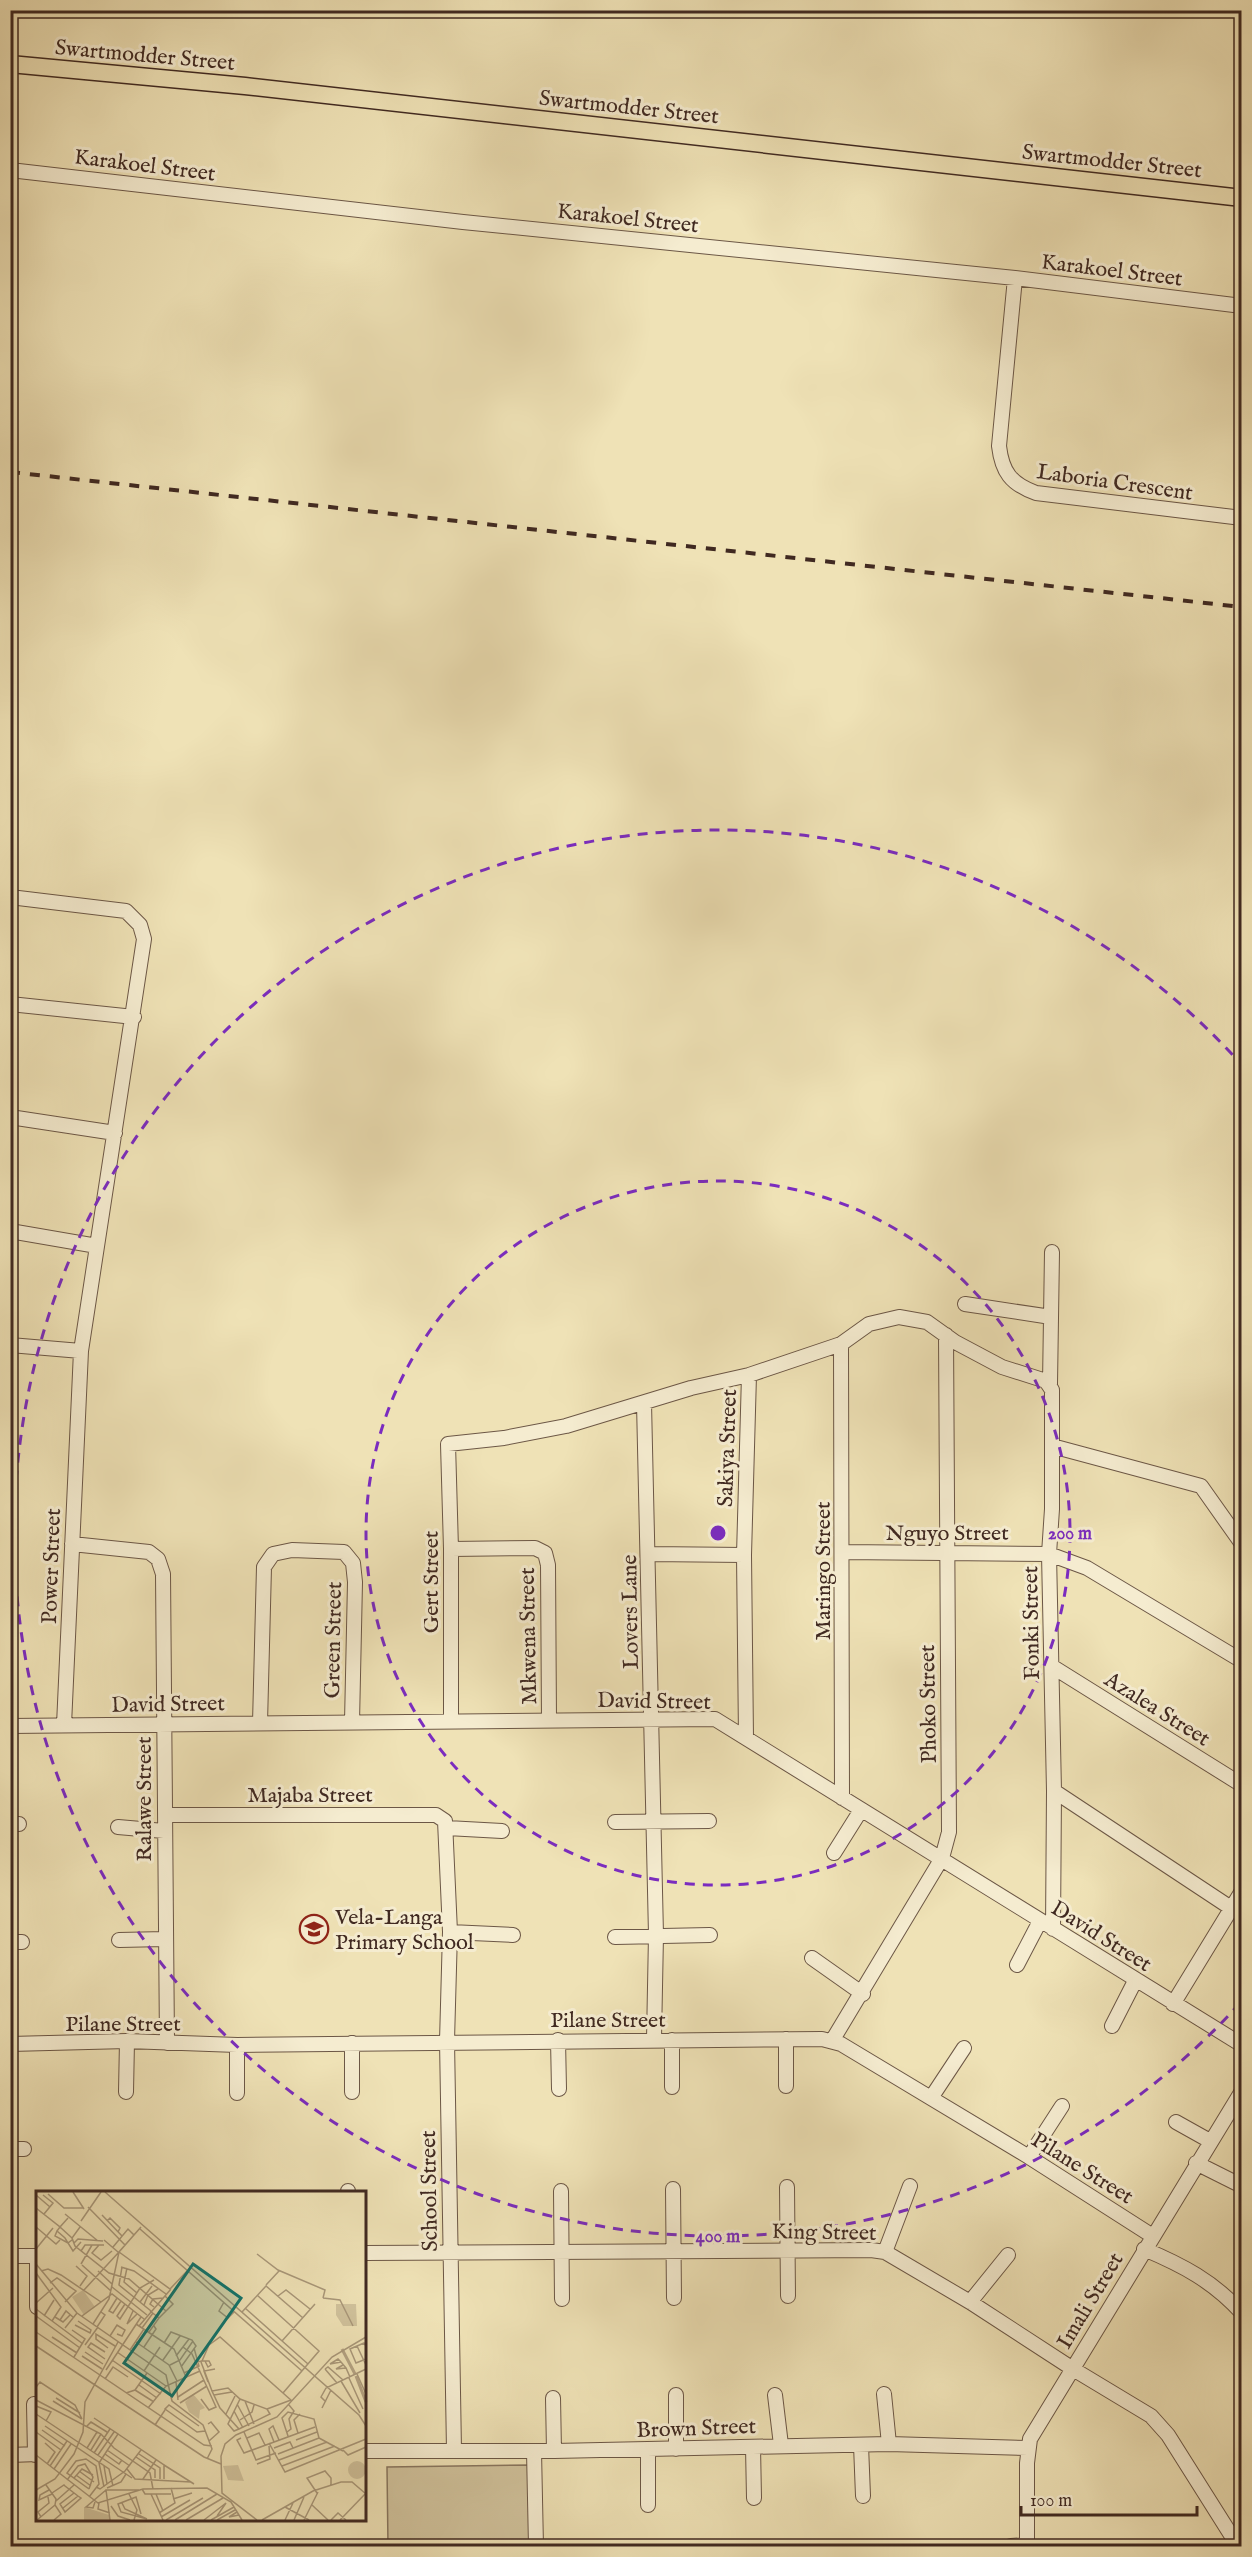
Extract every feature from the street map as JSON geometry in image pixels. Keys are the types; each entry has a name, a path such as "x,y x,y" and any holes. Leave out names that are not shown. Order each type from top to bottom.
{"main road":[{"name":"Swartmodder Street","path":"10,64 244,86 1242,198"}],"street":[{"name":"Karakoel Street","path":"10,170 464,222 1015,278 1242,306"},
{"name":"Laboria Crescent","path":"1015,278 999,446 1004,469 1010,480 1036,493 1242,518"},
{"name":"Power Street","path":"10,897 113,908 134,915 144,939 134,1017 81,1351 64,1725"},
{"path":"10,1004 134,1017"},
{"path":"10,1117 115,1133"},
{"path":"10,1231 97,1246"},
{"name":"Fonki Street","path":"1052,1252 1050,1384 1053,1397 1049,1554 1053,1667 1053,1929"},
{"path":"965,1304 1051,1317"},
{"path":"645,1403 691,1388 749,1374 841,1344 870,1324 899,1317 920,1320 1002,1367 1041,1378 1050,1384"},
{"name":"Phoko Street","path":"832,2041 863,1994 942,1858 950,1821 946,1551 950,1338"},
{"name":"Maringo Street","path":"841,1344 842,1798"},
{"path":"10,1345 81,1351"},
{"name":"Sakiya Street","path":"746,1738 744,1555 749,1374"},
{"name":"Gert Street","path":"451,1721 451,1549 448,1444 504,1438 566,1426 607,1412 645,1403"},
{"name":"Lovers Lane","path":"645,1403 650,1554 656,1935 654,2039"},
{"path":"1052,1446 1201,1486 1242,1544"},
{"name":"Ralawe Street","path":"72,1544 141,1550 156,1556 164,1582 166,2043"},
{"name":"Mkwena Street","path":"451,1549 535,1548 545,1552 548,1565 549,1720"},
{"name":"Green Street","path":"260,1723 262,1602 267,1559 280,1551 292,1550 338,1551 344,1552 351,1559 355,1582 352,1722"},
{"name":"Nguyo Street","path":"843,1552 946,1551 1049,1554 1087,1568 1242,1661"},
{"path":"650,1554 744,1555"},
{"name":"Azalea Street","path":"1053,1667 1242,1785"},
{"name":"David Street","path":"10,1726 710,1718 720,1721 1135,1981 1242,2044"},
{"path":"1054,1791 1231,1908"},
{"path":"834,1853 861,1810"},
{"name":"Majaba Street","path":"165,1815 435,1815 443,1819 447,1828"},
{"path":"615,1822 709,1821"},
{"path":"118,1827 164,1831"},
{"path":"447,1828 502,1831"},
{"name":"School Street","path":"447,1828 450,1932 447,2041 454,2450"},
{"path":"1173,2004 1242,1891"},
{"path":"1017,1965 1040,1922"},
{"path":"450,1932 513,1935"},
{"path":"615,1936 710,1935"},
{"path":"119,1940 165,1939"},
{"path":"812,1958 863,1994"},
{"path":"1112,2026 1135,1981"},
{"name":"Pilane Street","path":"10,2044 126,2041 237,2045 654,2039 832,2041 1029,2157 1151,2235"},
{"path":"786,2039 786,2086"},
{"path":"558,2040 559,2089"},
{"path":"672,2040 672,2087"},
{"path":"126,2041 126,2092"},
{"path":"352,2043 352,2092"},
{"path":"237,2045 237,2093"},
{"path":"931,2098 964,2048"},
{"name":"Imali Street","path":"1027,2546 1028,2448 1035,2430 1151,2235 1242,2091"},
{"path":"1029,2157 1062,2106"},
{"path":"1176,2122 1210,2141"},
{"path":"1196,2163 1242,2186"},
{"path":"885,2253 910,2186"},
{"path":"787,2187 788,2296"},
{"path":"673,2189 674,2298"},
{"path":"561,2190 562,2299"},
{"path":"1144,2249 1185,2266 1205,2278 1242,2313"},
{"name":"King Street","path":"366,2253 871,2250 885,2253 970,2302 1072,2370 1142,2409 1161,2426 1238,2547"},
{"path":"970,2302 1008,2255"},
{"path":"10,2256 36,2256"},
{"path":"884,2394 889,2444"},
{"path":"676,2395 676,2449"},
{"path":"775,2395 781,2445"},
{"path":"553,2398 554,2451"},
{"path":"10,2455 36,2454 34,2404"},
{"name":"Brown Street","path":"366,2451 554,2451 889,2444 1028,2448"},
{"path":"861,2445 863,2496"},
{"path":"753,2447 754,2498"},
{"path":"648,2449 648,2505"},
{"path":"534,2451 536,2547"},
{"path":"1011,2547 1027,2546"}],"shaded area":[{"path":"529,2465 530,2546 388,2546 387,2467"}],"railway":[{"path":"10,472 1242,607"}],"place":[{"name":"Vela-Langa Primary School","path":"314,1929"}]}
